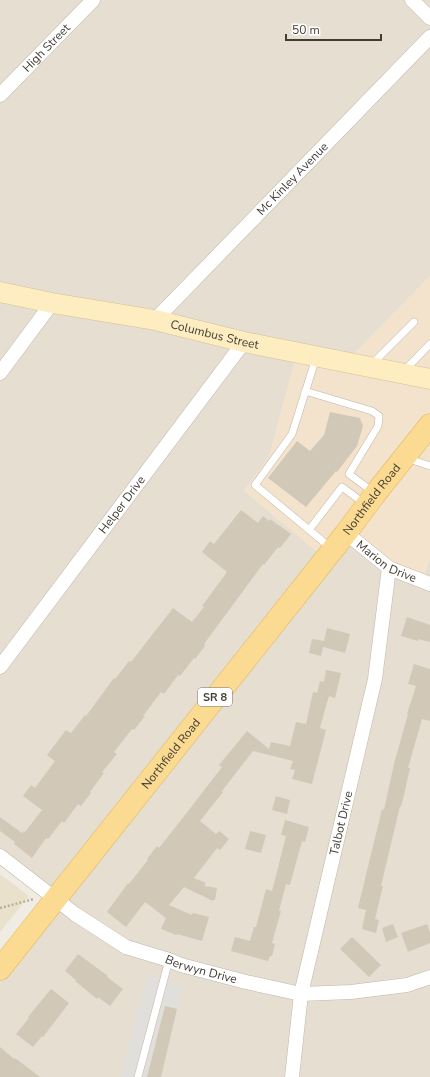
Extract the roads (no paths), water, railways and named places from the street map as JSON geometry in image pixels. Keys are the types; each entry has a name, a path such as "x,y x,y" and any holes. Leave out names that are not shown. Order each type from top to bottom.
{"main road":[{"name":"Northfield Road","path":"0,969 45,899 339,541 430,425"}],"street":[{"name":"High Street","path":"0,96 93,0"},
{"path":"412,0 430,18"},
{"name":"Mc Kinley Avenue","path":"155,320 430,37"},
{"name":"Columbus Street","path":"0,292 52,303 155,320 244,342 430,379"},
{"path":"0,373 52,303"},
{"name":"Helper Drive","path":"0,667 244,342"},
{"name":"Marion Drive","path":"339,541 389,568 430,584"},
{"name":"Talbot Drive","path":"292,1077 301,994 375,679 389,568"},
{"name":"Berwyn Drive","path":"0,856 45,899 75,914 126,947 170,960 181,965 246,982 301,994 352,992 407,985 430,977"}],"lane":[{"path":"370,367 414,322"},
{"path":"402,373 430,344"},
{"path":"316,356 292,434 255,485 309,530 339,541"},
{"path":"305,391 372,411 379,416 378,426 349,474 371,500"},
{"path":"404,458 430,466"},
{"path":"309,530 342,487 371,500"},
{"path":"138,1077 170,960"}]}
